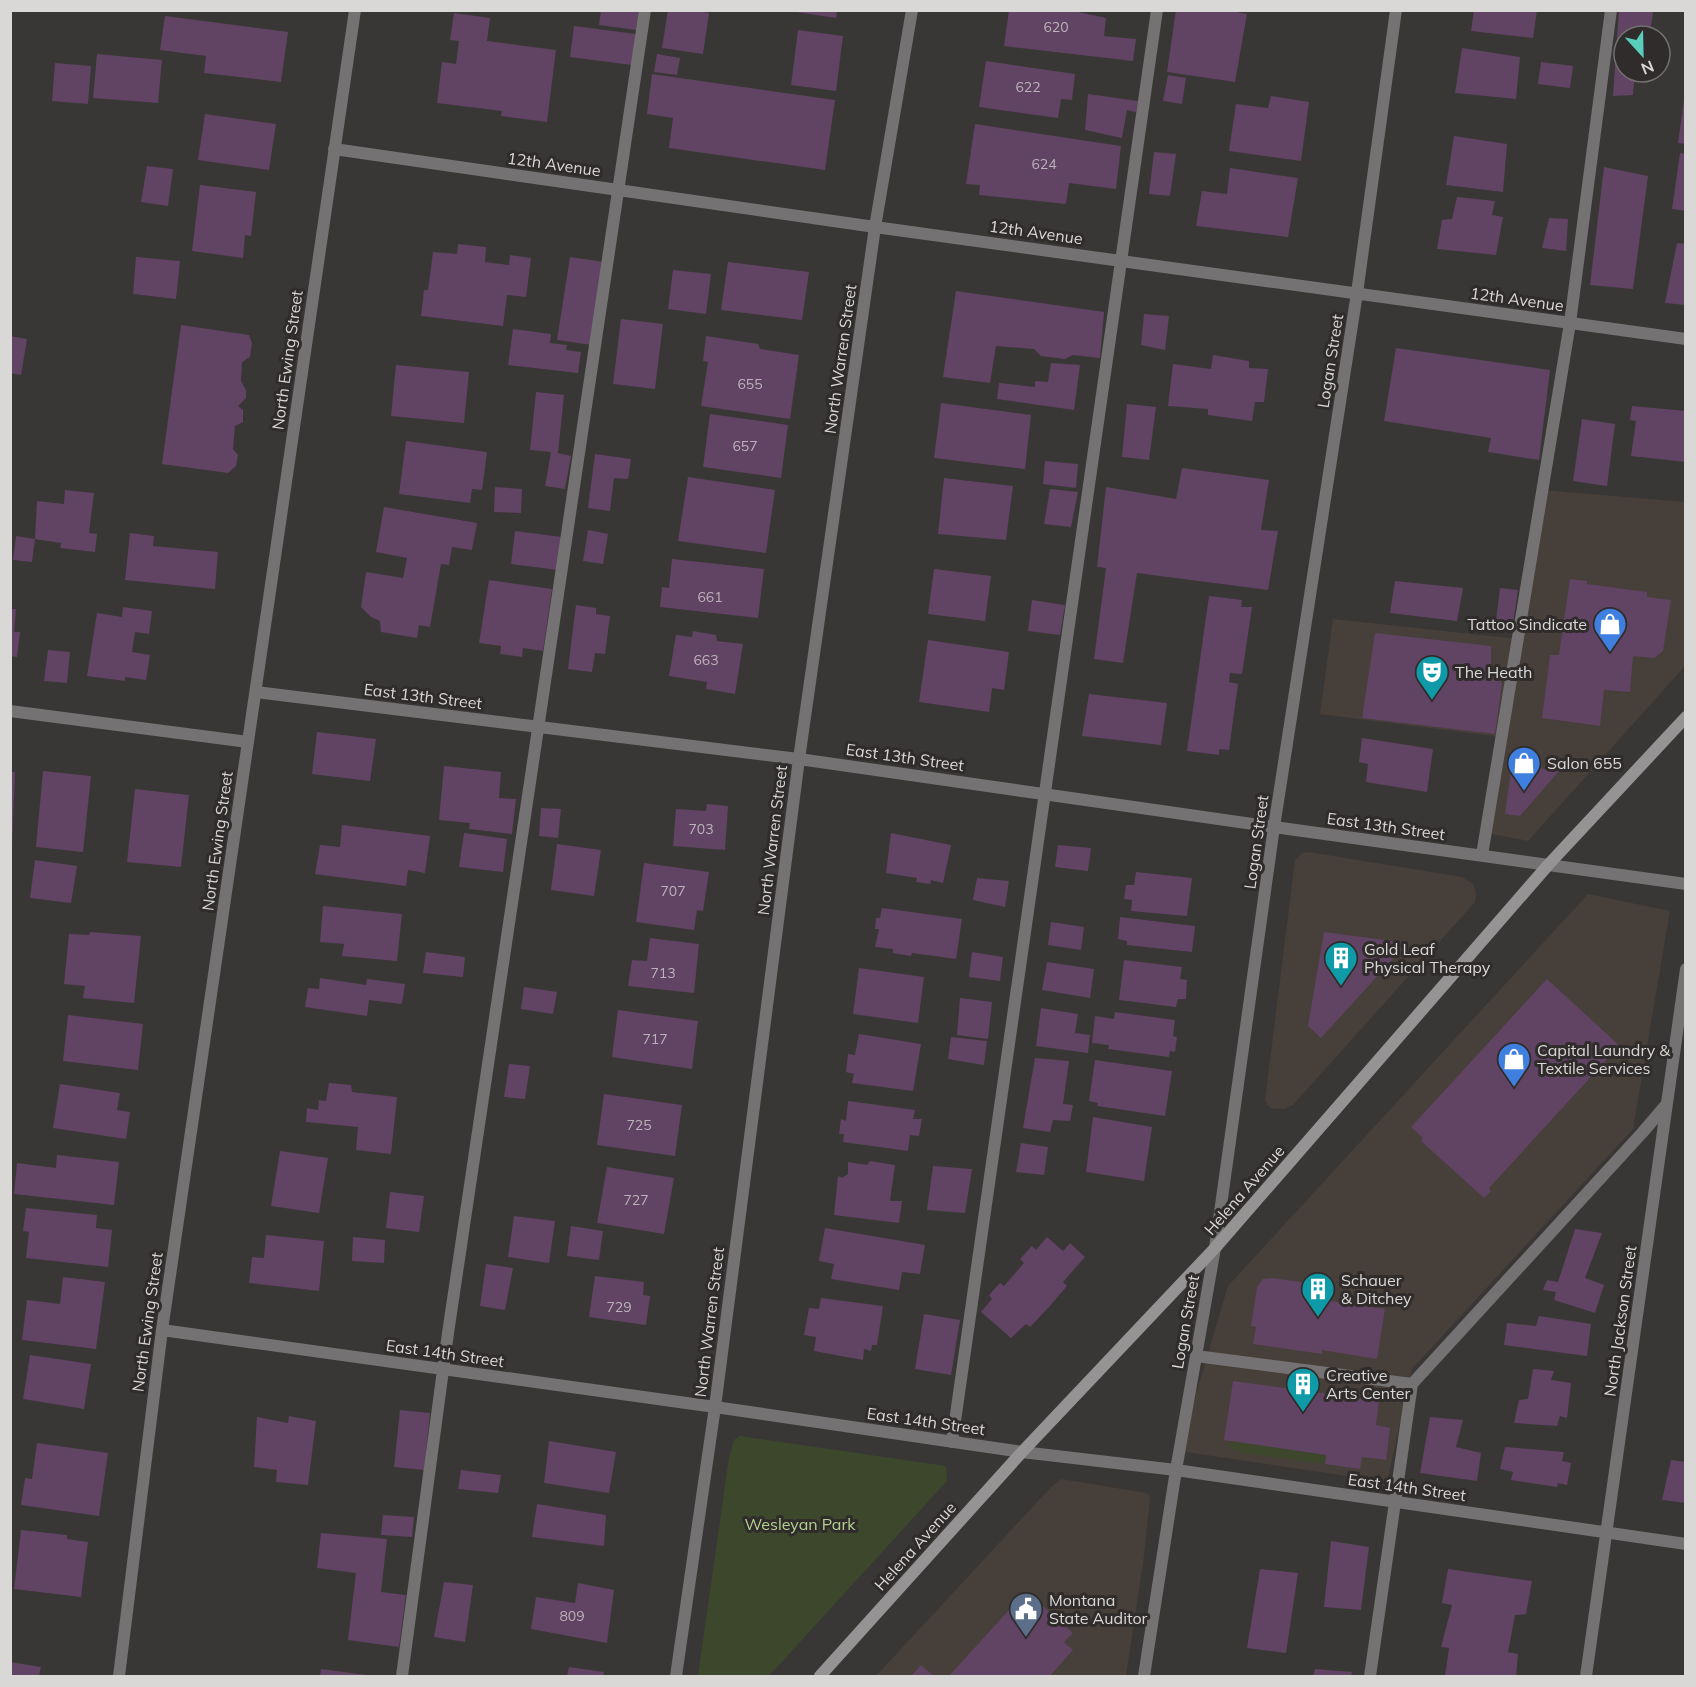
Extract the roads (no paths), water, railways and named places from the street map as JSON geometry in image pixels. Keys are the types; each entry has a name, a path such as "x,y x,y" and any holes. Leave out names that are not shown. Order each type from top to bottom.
{"main road":[{"name":"Helena Avenue","path":"820,1677 1022,1452 1215,1248 1549,864 1686,717"}],"street":[{"name":"North Ewing Street","path":"119,1677 162,1330 355,10"},
{"path":"402,1677 443,1369 645,10"},
{"name":"North Warren Street","path":"676,1677 715,1407 799,759 875,227 912,10"},
{"path":"952,1442 1157,10"},
{"name":"Logan Street","path":"1144,1677 1176,1470 1215,1248 1274,827 1357,293 1396,10"},
{"path":"1482,855 1570,323 1611,10"},
{"name":"12th Avenue","path":"334,149 875,227 1686,339"},
{"name":"East 13th Street","path":"256,692 799,759 1686,884"},
{"path":"10,711 248,742"},
{"name":"North Jackson Street","path":"1586,1677 1686,969"},
{"path":"1370,1677 1412,1384 1666,1105"},
{"name":"East 14th Street","path":"162,1330 1022,1452 1176,1470 1686,1544"},
{"path":"1196,1356 1412,1384"}],"place":[{"name":"Tattoo Sindicate","path":"1610,653"},
{"name":"The Heath","path":"1432,701"},
{"name":"Salon 655","path":"1524,792"},
{"name":"Gold Leaf Physical Therapy","path":"1341,987"},
{"name":"Capital Laundry & Textile Services","path":"1514,1088"},
{"name":"Schauer & Ditchey","path":"1318,1318"},
{"name":"Creative Arts Center","path":"1303,1413"},
{"name":"Montana State Auditor","path":"1026,1638"}],"park label":[{"name":"Wesleyan Park","path":"800,1524"}]}
